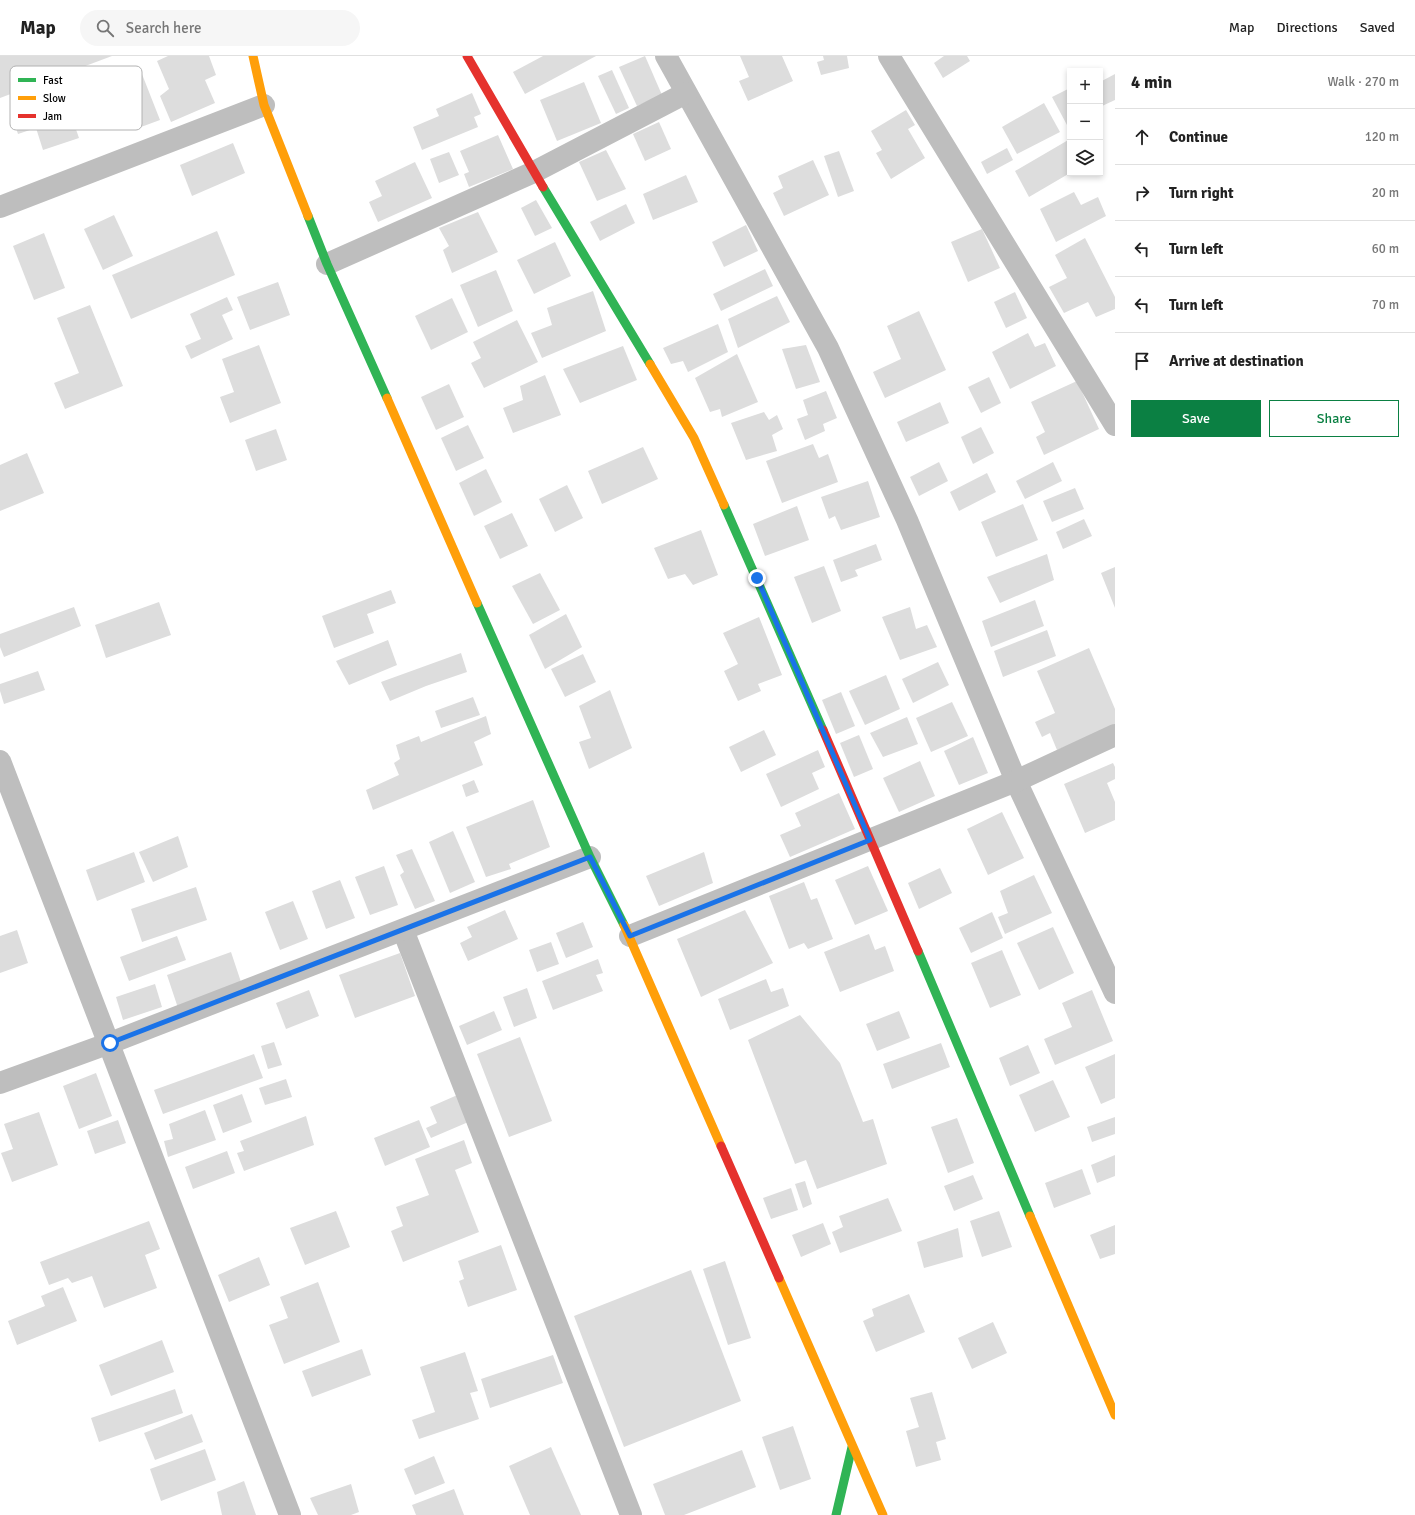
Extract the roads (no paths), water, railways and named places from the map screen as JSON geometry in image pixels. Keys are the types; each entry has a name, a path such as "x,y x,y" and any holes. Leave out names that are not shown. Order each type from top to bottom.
{"street":[{"path":"253,56 264,105 327,264 590,857 630,936 883,1515"},
{"path":"467,56 534,172 694,438 757,578 870,840 1115,1415"},
{"path":"666,56 828,348 907,520 1016,782 1115,993"},
{"path":"889,56 1115,425"},
{"path":"327,264 534,172 686,93"},
{"path":"0,207 264,105"},
{"path":"630,936 1016,782 1115,735"},
{"path":"0,762 110,1043 290,1515"},
{"path":"0,1083 110,1043 590,857"},
{"path":"403,930 632,1515"},
{"path":"836,1515 852,1447"}]}
